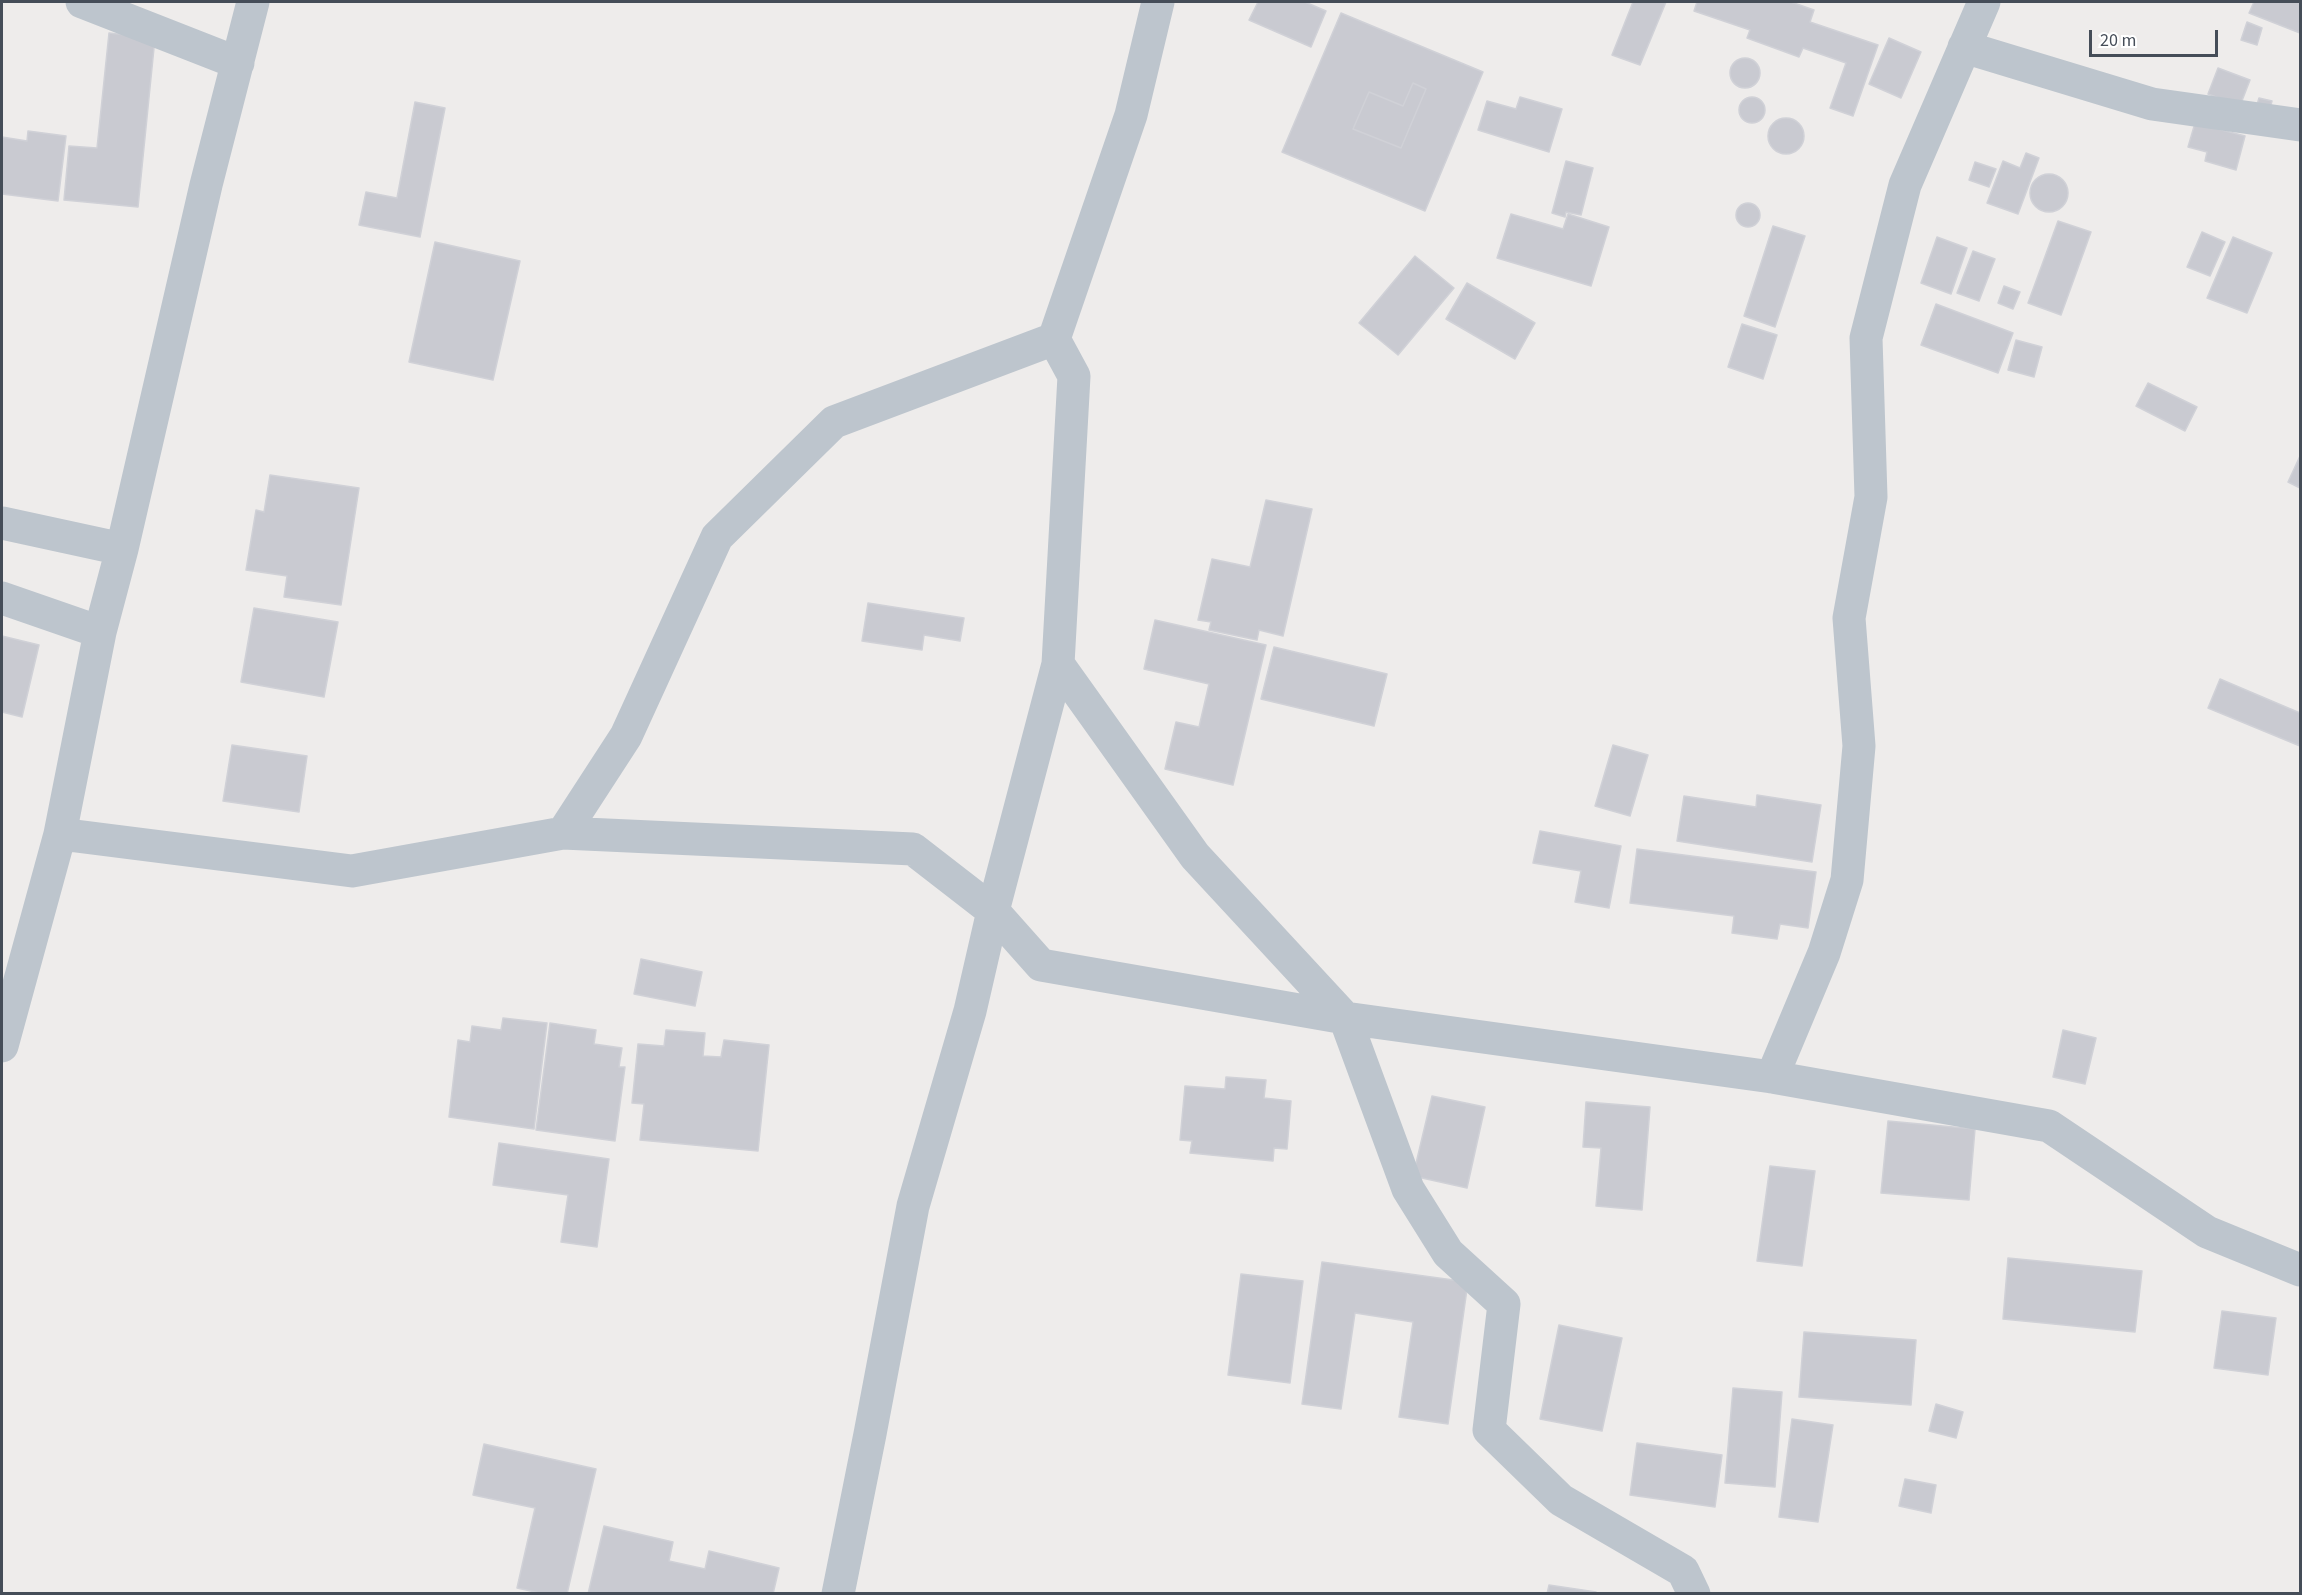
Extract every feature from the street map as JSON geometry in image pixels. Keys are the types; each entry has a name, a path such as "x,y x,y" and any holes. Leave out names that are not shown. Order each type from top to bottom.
{"street":[{"path":"82,2 238,63"},
{"path":"2,1046 60,834 100,632 122,549 206,185 253,2"},
{"path":"837,1593 913,1206 970,1011 993,911 1058,664 1074,376 1054,339 1131,115 1158,2"},
{"path":"1772,1077 1824,953 1847,880 1859,746 1849,618 1871,497 1866,338 1905,185 1984,2"},
{"path":"1964,47 2152,104 2301,124"},
{"path":"563,833 626,736 717,537 834,422 1054,339"},
{"path":"2,523 122,549"},
{"path":"2,598 100,632"},
{"path":"1058,664 1195,856 1345,1018 1408,1189 1448,1253 1504,1304 1489,1430 1562,1500 1683,1571 1694,1593"},
{"path":"60,834 352,871 563,833 913,849 993,911 1041,965 1345,1018 1772,1077 2049,1126 2207,1232 2301,1270"}],"building":[{"path":"1258,2 1305,2 1326,11 1311,47 1249,20"},
{"path":"1633,2 1666,2 1640,65 1612,55"},
{"path":"1697,2 1791,2 1814,10 1810,22 1878,45 1853,116 1830,108 1846,63 1803,48 1799,57 1747,38 1750,30 1694,11"},
{"path":"2254,2 2300,2 2300,33 2249,13"},
{"path":"1341,13 1483,72 1425,211 1282,152","holes":["1413,83 1426,89 1401,148 1353,129 1369,92 1403,106"]},
{"path":"2247,22 2262,28 2257,45 2241,40"},
{"path":"109,33 155,38 138,207 64,200 69,146 97,148"},
{"path":"1889,38 1921,52 1901,98 1869,84"},
{"path":"1745,58 1756,62 1760,73 1756,84 1745,88 1734,84 1730,73 1734,62"},
{"path":"2218,68 2250,80 2240,106 2208,94"},
{"path":"1413,83 1426,89 1401,148 1353,129 1369,92 1403,106"},
{"path":"1520,97 1562,109 1549,152 1478,130 1487,101 1516,109"},
{"path":"1752,97 1761,101 1765,110 1761,119 1752,123 1743,119 1739,110 1743,101"},
{"path":"2259,98 2272,101 2267,119 2254,115"},
{"path":"415,102 445,108 420,237 359,225 366,192 397,198"},
{"path":"1786,118 1799,123 1804,136 1799,149 1786,154 1773,149 1768,136 1773,123"},
{"path":"2195,123 2245,136 2236,170 2205,161 2207,152 2188,147"},
{"path":"28,131 66,136 58,201 2,194 2,137 27,141"},
{"path":"2026,153 2039,158 2018,214 1987,203 2003,161 2020,168"},
{"path":"1566,161 1593,168 1581,215 1566,212 1565,217 1552,213"},
{"path":"1975,162 1996,169 1989,187 1969,180"},
{"path":"2049,174 2056,175 2062,180 2067,186 2067,200 2062,206 2056,211 2049,212 2042,211 2036,206 2031,200 2030,193 2031,186 2036,180 2042,175"},
{"path":"1748,203 1757,206 1760,215 1757,224 1748,227 1739,224 1736,215 1739,206"},
{"path":"1511,214 1563,229 1568,214 1609,227 1591,286 1497,258"},
{"path":"2058,221 2091,232 2061,315 2028,303"},
{"path":"1773,226 1805,236 1775,327 1744,316"},
{"path":"2202,232 2225,242 2210,276 2187,267"},
{"path":"1937,237 1967,248 1951,294 1921,283"},
{"path":"2233,237 2272,253 2247,313 2207,298"},
{"path":"435,242 520,261 493,380 409,362"},
{"path":"1973,251 1995,259 1979,301 1957,293"},
{"path":"1415,256 1454,288 1398,355 1359,323"},
{"path":"1467,283 1535,323 1515,359 1446,319"},
{"path":"2004,286 2020,292 2013,309 1998,303"},
{"path":"1936,304 2013,333 1998,373 1921,345"},
{"path":"1742,324 1777,335 1763,379 1728,367"},
{"path":"2016,340 2042,347 2034,377 2008,370"},
{"path":"2148,383 2197,407 2185,431 2136,406"},
{"path":"2300,456 2300,488 2288,482"},
{"path":"270,475 359,488 341,605 284,597 287,576 246,570 256,510 264,512"},
{"path":"1266,500 1312,509 1283,636 1259,630 1257,640 1209,630 1211,622 1198,620 1212,559 1250,567"},
{"path":"868,603 964,618 960,641 924,635 922,650 862,641"},
{"path":"254,608 338,622 324,697 241,682"},
{"path":"1155,620 1266,645 1233,785 1165,769 1176,722 1199,727 1209,684 1144,669"},
{"path":"2,636 39,645 22,717 2,712"},
{"path":"1274,647 1387,674 1374,726 1261,699"},
{"path":"2220,679 2300,713 2300,746 2208,708"},
{"path":"232,745 307,756 299,812 223,801"},
{"path":"1613,745 1648,755 1630,816 1595,806"},
{"path":"1757,795 1821,805 1812,862 1677,841 1684,796 1756,807"},
{"path":"1540,831 1621,846 1609,908 1575,902 1581,871 1533,863"},
{"path":"1637,849 1816,872 1808,928 1780,924 1777,939 1732,933 1734,916 1630,903"},
{"path":"641,959 702,972 695,1006 634,994"},
{"path":"503,1018 547,1023 534,1129 449,1117 458,1040 470,1042 472,1026 501,1030"},
{"path":"550,1023 596,1030 594,1044 622,1048 619,1067 625,1067 615,1141 536,1130"},
{"path":"666,1030 705,1033 703,1056 721,1057 724,1040 769,1045 758,1151 640,1140 644,1104 632,1103 638,1044 664,1046"},
{"path":"2063,1030 2096,1038 2085,1084 2053,1077"},
{"path":"1226,1077 1266,1080 1264,1098 1291,1101 1287,1149 1274,1148 1273,1161 1190,1153 1192,1141 1180,1140 1185,1086 1225,1089"},
{"path":"1432,1096 1485,1107 1467,1188 1413,1176"},
{"path":"1586,1102 1650,1107 1642,1210 1596,1206 1601,1148 1583,1147"},
{"path":"1888,1121 1975,1129 1969,1200 1881,1193"},
{"path":"499,1143 609,1159 597,1247 561,1242 568,1195 493,1185"},
{"path":"1770,1166 1815,1171 1802,1266 1757,1261"},
{"path":"2008,1258 2142,1271 2135,1332 2003,1319"},
{"path":"1322,1262 1468,1282 1448,1424 1399,1417 1413,1322 1355,1313 1341,1409 1302,1404"},
{"path":"1241,1274 1303,1281 1290,1383 1228,1375"},
{"path":"2222,1311 2276,1318 2268,1375 2214,1368"},
{"path":"1559,1325 1622,1338 1602,1431 1540,1419"},
{"path":"1804,1332 1916,1340 1911,1405 1799,1397"},
{"path":"1733,1388 1782,1392 1775,1487 1725,1483"},
{"path":"1936,1404 1963,1412 1956,1438 1929,1431"},
{"path":"1792,1419 1833,1425 1818,1522 1779,1517"},
{"path":"1637,1443 1722,1455 1715,1507 1630,1495"},
{"path":"484,1444 596,1469 567,1594 544,1594 517,1588 535,1508 473,1495"},
{"path":"1905,1479 1936,1485 1931,1513 1899,1506"},
{"path":"604,1526 673,1542 669,1561 705,1569 709,1551 779,1568 773,1594 588,1594"},
{"path":"1549,1585 1596,1592 1596,1594 1547,1594"}]}
